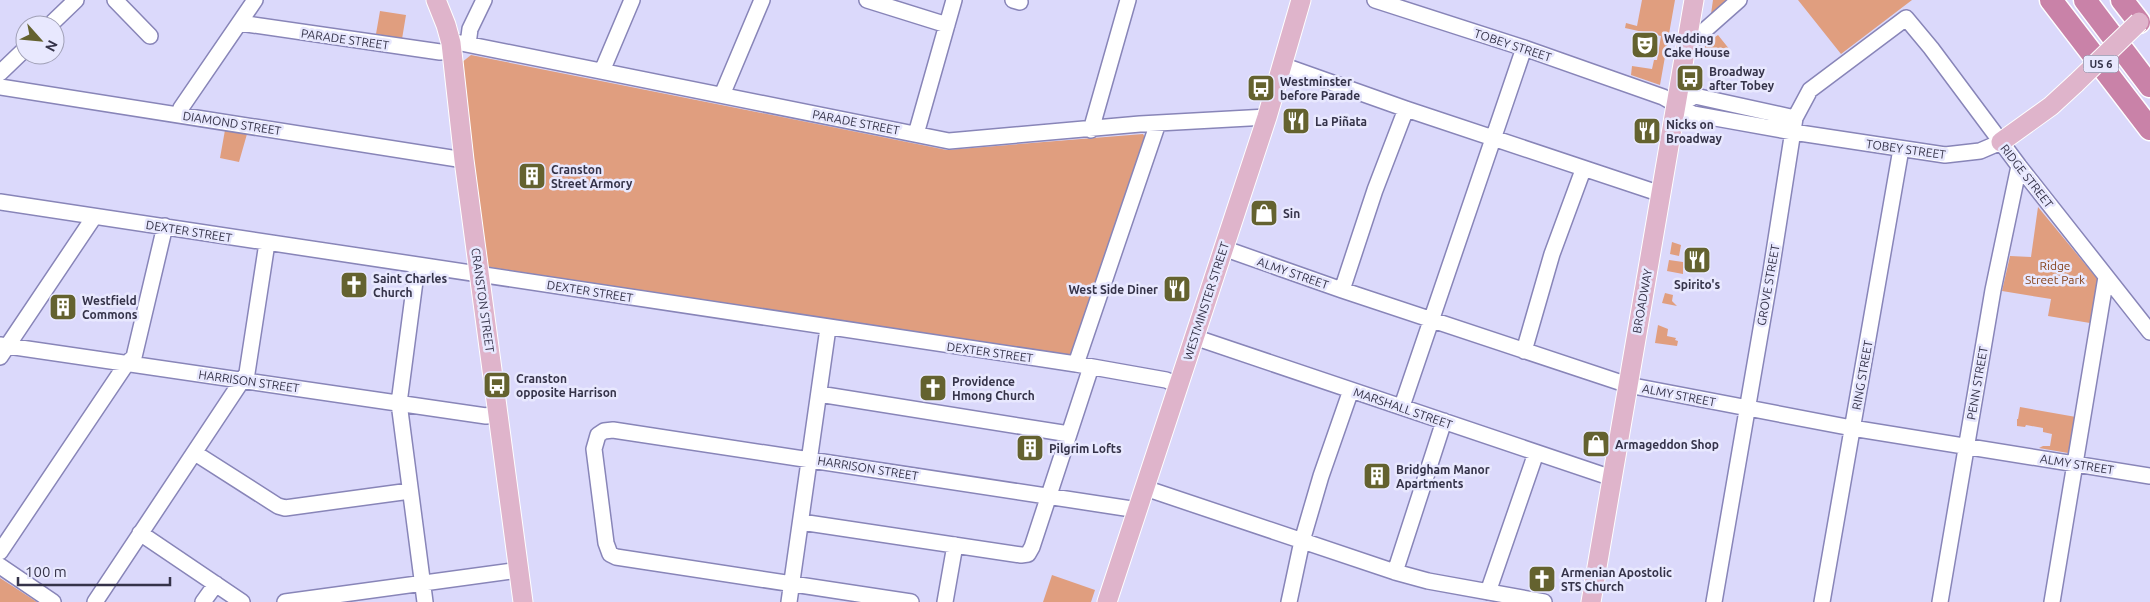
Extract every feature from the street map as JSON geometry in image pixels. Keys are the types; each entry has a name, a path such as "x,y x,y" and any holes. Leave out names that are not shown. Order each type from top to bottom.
{"highway":[{"name":"US 6","path":"2051,0 2150,129"},
{"name":"US 6","path":"2085,0 2150,86"},
{"path":"2122,0 2145,18"}],"main road":[{"name":"CRANSTON STREET","path":"436,0 457,46 464,160 523,602"},
{"name":"WESTMINSTER STREET","path":"1107,602 1267,116 1301,0"},
{"name":"BROADWAY","path":"1591,602 1694,0"},
{"name":"TOBEY STREET","path":"2001,142 2051,106 2145,18"}],"street":[{"path":"60,15 76,0"},
{"path":"115,0 150,36"},
{"path":"179,115 182,107 255,0"},
{"path":"457,46 470,29 484,0"},
{"path":"602,71 632,0"},
{"path":"722,95 762,0"},
{"path":"867,0 947,25"},
{"path":"916,134 954,0"},
{"path":"1090,130 1128,0"},
{"name":"TOBEY STREET","path":"1375,0 1524,48 1663,97 1693,114 1794,125 1901,149 1945,155 1980,151 2001,142"},
{"path":"1687,46 1739,0"},
{"name":"GROVE STREET","path":"1714,602 1794,125 1810,90 1906,18"},
{"name":"RIDGE STREET","path":"1906,18 1931,48 2019,166 2150,332"},
{"name":"PARADE STREET","path":"240,23 440,52 457,46 602,71 949,141 1158,123 1267,116"},
{"path":"1402,406 1524,48"},
{"path":"0,72 15,58"},
{"path":"1282,65 1406,110 1661,194"},
{"name":"DIAMOND STREET","path":"0,87 464,160"},
{"path":"1342,290 1375,190 1406,110"},
{"path":"801,522 1021,555 1028,554 1032,548 1069,434 1083,366 1158,123"},
{"name":"RING STREET","path":"1822,602 1901,149"},
{"name":"PENN STREET","path":"1940,602 1993,290 2019,166"},
{"path":"1524,351 1552,254 1584,170"},
{"name":"DEXTER STREET","path":"0,202 1083,366 1166,380 1178,385"},
{"path":"2,350 94,217"},
{"path":"0,552 127,363 134,357 164,226"},
{"path":"95,602 244,380 247,373 258,312 267,243"},
{"name":"ALMY STREET","path":"1223,248 1342,290 1628,385 1852,428 1912,436 2150,476"},
{"path":"417,266 399,403 425,602"},
{"path":"2052,602 2106,277"},
{"path":"789,602 811,459 828,328"},
{"name":"MARSHALL STREET","path":"1194,337 1612,478"},
{"name":"HARRISON STREET","path":"2,350 127,363 486,416 498,414"},
{"path":"1289,602 1302,541 1321,476 1351,390"},
{"path":"819,394 1069,434"},
{"path":"1395,572 1444,421"},
{"name":"HARRISON STREET","path":"792,583 626,559 610,554 606,543 594,449 598,435 604,431 613,430 1138,510"},
{"path":"196,452 278,506 286,508 410,491"},
{"path":"1488,592 1536,453"},
{"path":"1145,488 1471,596 1488,592 1544,602"},
{"path":"140,533 242,602"},
{"path":"945,602 955,545"},
{"path":"0,566 53,602"},
{"path":"285,602 519,570"},
{"path":"792,583 911,602"},
{"path":"203,602 216,584"}],"green space":[{"path":"1642,0 1675,0 1660,85 1631,75 1632,66 1652,69 1654,60 1657,60 1661,36 1625,28 1626,23 1637,26"},
{"path":"1713,0 1732,0 1712,15"},
{"path":"1798,0 1912,0 1841,54"},
{"path":"380,11 406,15 402,39 376,34"},
{"path":"1718,35 1730,50 1729,53 1705,48 1705,44"},
{"path":"471,55 947,150 1143,134 1145,137 1072,358 489,267 486,264 461,63"},
{"path":"225,130 247,134 239,162 220,158"},
{"name":"Ridge Street Park","path":"2038,207 2099,281 2090,323 2048,316 2051,299 2002,291 2010,256 2031,257"},
{"path":"1672,242 1681,245 1679,256 1670,254"},
{"path":"1669,260 1683,262 1683,274 1667,271"},
{"path":"1665,293 1673,295 1672,301 1677,306 1662,303"},
{"path":"1658,325 1668,329 1667,336 1676,338 1675,340 1678,341 1677,346 1655,343"},
{"path":"2020,407 2076,417 2068,453 2039,448 2050,446 2052,434 2043,432 2043,428 2026,425 2025,427 2017,426"},
{"path":"1052,575 1095,590 1091,602 1043,602"},
{"path":"0,578 37,602 0,602"}],"place":[{"name":"Wedding Cake House","path":"1645,45"},
{"name":"Broadway after Tobey","path":"1690,78"},
{"name":"Westminster before Parade","path":"1261,88"},
{"name":"La Piñata","path":"1296,121"},
{"name":"Nicks on Broadway","path":"1647,131"},
{"name":"Cranston Street Armory","path":"532,176"},
{"name":"Sin","path":"1264,213"},
{"name":"Spirito's","path":"1697,260"},
{"name":"Saint Charles Church","path":"354,285"},
{"name":"West Side Diner","path":"1177,289"},
{"name":"Westfield Commons","path":"63,307"},
{"name":"Cranston opposite Harrison","path":"497,385"},
{"name":"Providence Hmong Church","path":"933,388"},
{"name":"Armageddon Shop","path":"1596,444"},
{"name":"Pilgrim Lofts","path":"1030,448"},
{"name":"Bridgham Manor Apartments","path":"1377,476"},
{"name":"Armenian Apostolic STS Church","path":"1542,579"}]}
